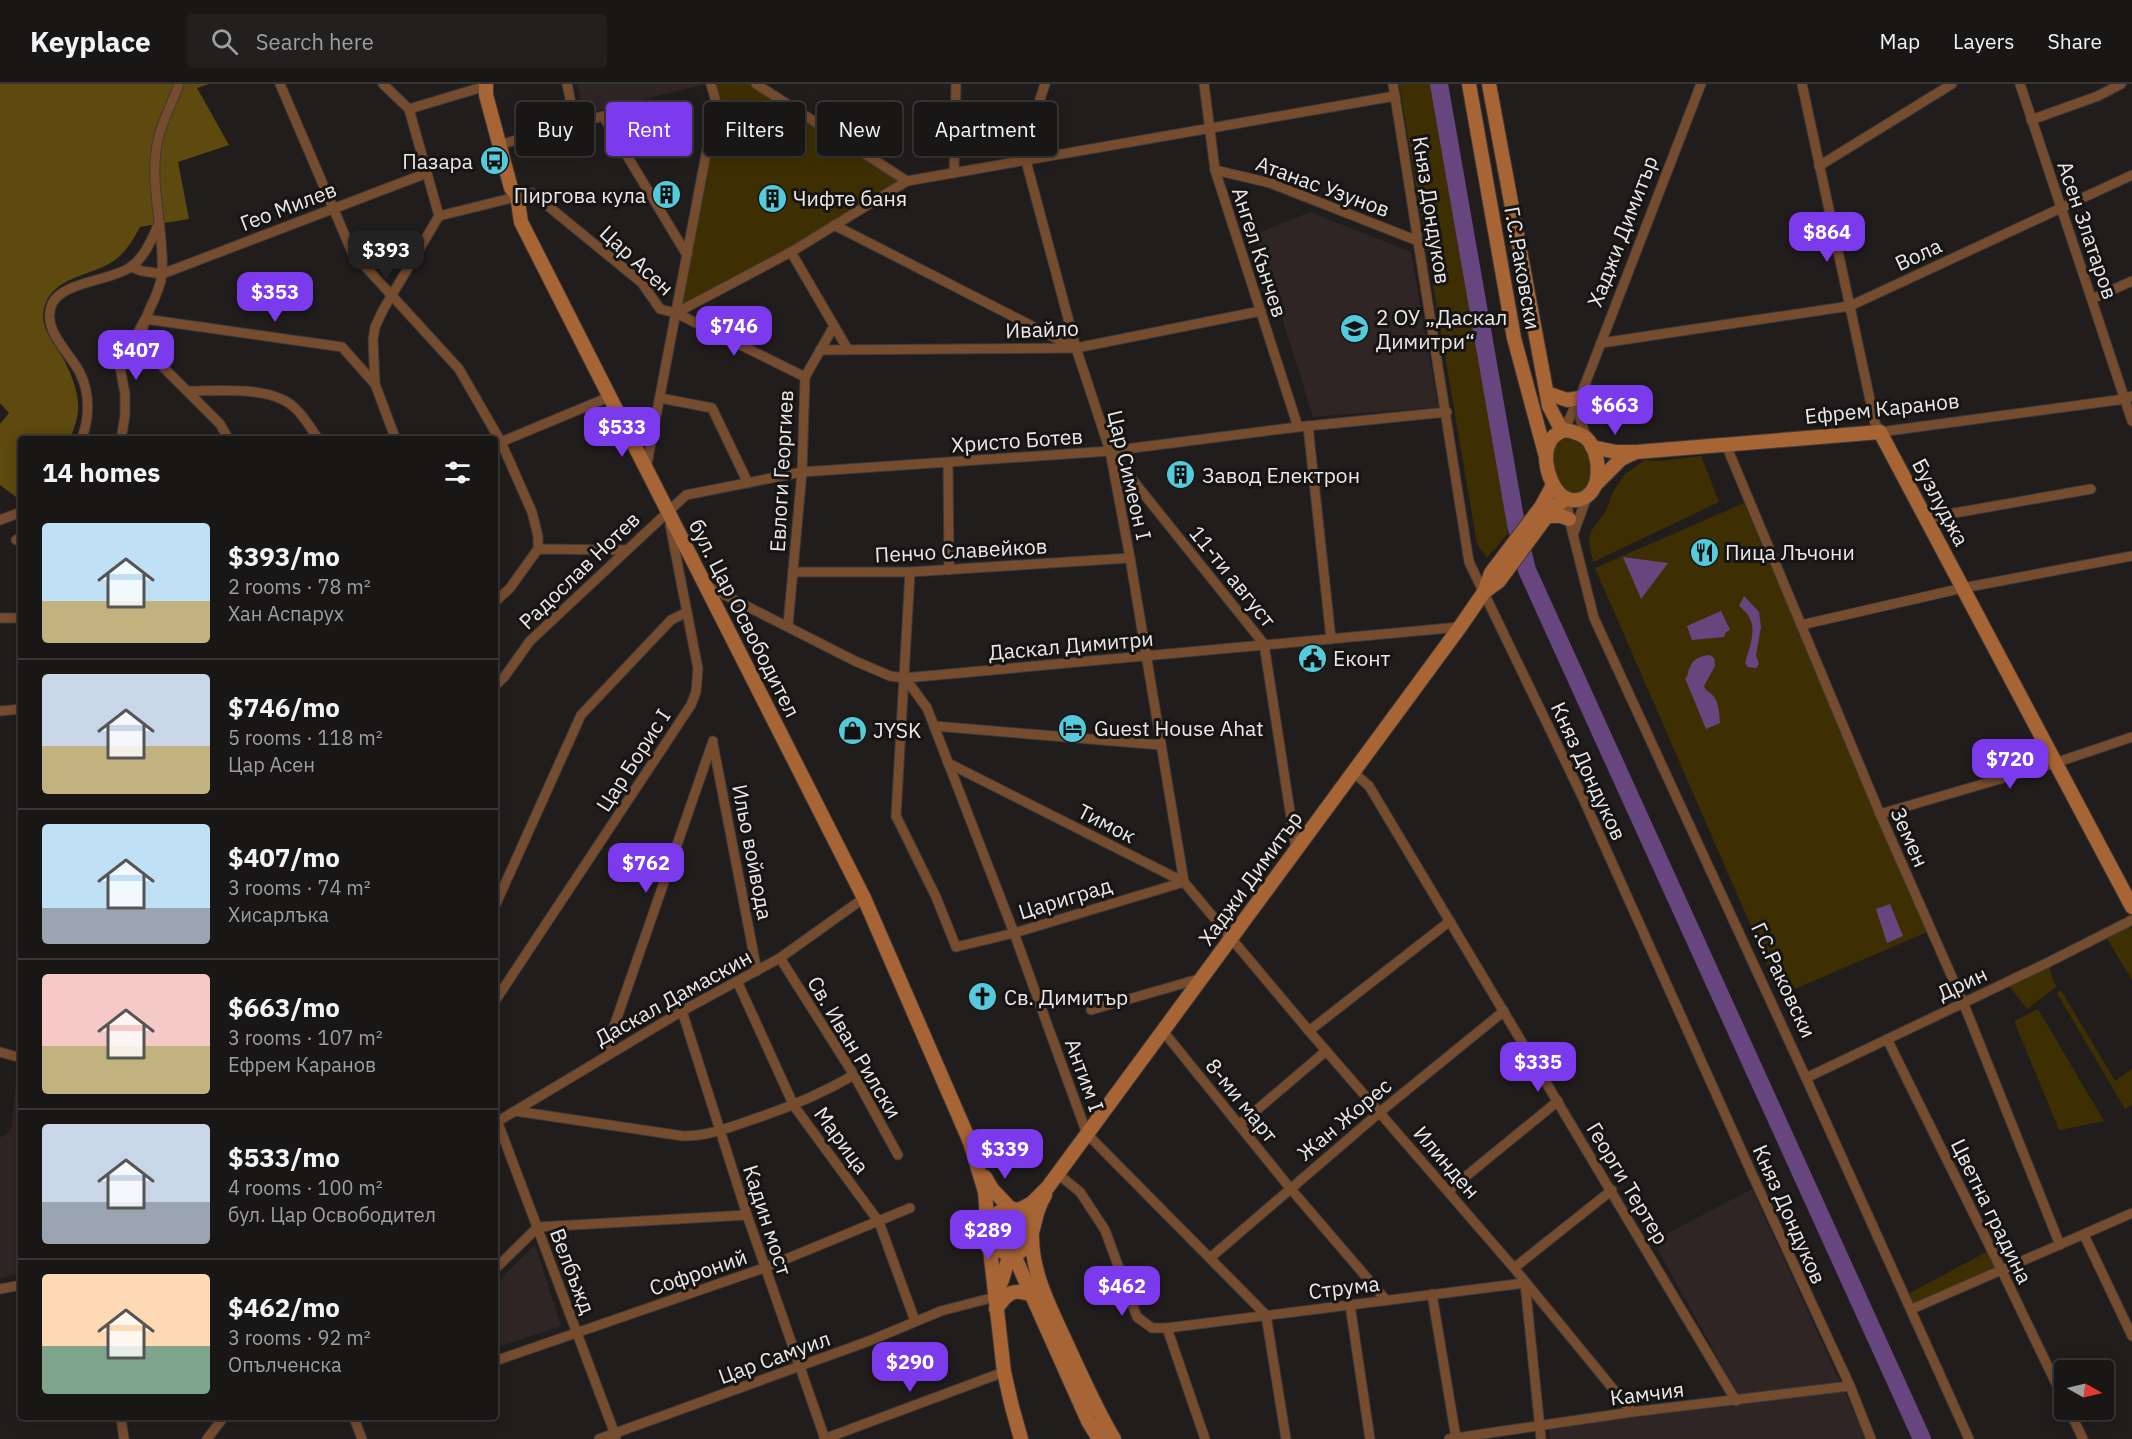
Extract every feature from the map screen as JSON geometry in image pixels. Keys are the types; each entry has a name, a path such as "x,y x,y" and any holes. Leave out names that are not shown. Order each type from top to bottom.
{"street":[{"path":"179,84 158,140 155,175 162,274 159,291 142,329 144,348 220,424 228,436"},
{"path":"280,84 352,252 459,369 498,436"},
{"path":"383,84 409,109 440,216"},
{"path":"567,84 571,102"},
{"path":"756,84 907,181"},
{"path":"954,173 956,84"},
{"name":"Цар Симеон I","path":"1045,84 1028,140 1026,161 1076,348 1110,451 1184,882"},
{"name":"Ангел Кънчев","path":"1204,84 1215,170 1298,427"},
{"name":"Княз Дондуков","path":"1393,84 1447,412 1469,562 1582,796 1766,1206 1850,1386 1871,1439"},
{"name":"Г.С.Раковски","path":"1469,84 1514,338 1546,457"},
{"name":"Г.С.Раковски","path":"1488,84 1549,406 1563,431"},
{"name":"Хаджи Димитър","path":"1581,395 1701,84"},
{"name":"Бузлуджа","path":"1802,84 1875,423 2132,907"},
{"path":"1819,165 1952,84"},
{"name":"Асен Златаров","path":"2020,84 2092,299 2129,398 2132,421"},
{"path":"2031,120 2098,96 2121,84"},
{"path":"394,436 375,384 373,340 375,327 440,216 517,195 518,185 493,94 487,85 409,109"},
{"name":"бул. Цар Освободител","path":"487,85 486,95 511,188 517,195 521,222 864,898 932,1051 980,1169"},
{"path":"646,469 716,102 714,85"},
{"path":"676,313 791,252 907,181 1395,96"},
{"path":"594,118 603,116 687,255"},
{"path":"506,142 516,139"},
{"name":"Атанас Узунов","path":"1215,170 1270,183 1418,241"},
{"name":"Гео Милев","path":"162,274 427,173"},
{"name":"Вола","path":"1601,343 1850,306 2132,175"},
{"name":"Цар Асен","path":"517,195 532,193 642,283 660,309 676,313 805,377"},
{"path":"82,436 88,417 84,386 81,375 51,328 49,314 53,302 60,294 76,286 117,274 131,267 146,250 160,221"},
{"path":"834,225 1076,348"},
{"path":"791,252 847,348"},
{"path":"131,267 162,274"},
{"path":"2092,299 2132,281"},
{"name":"Ивайло","path":"820,350 1076,348 1260,311"},
{"path":"146,319 342,346 375,384"},
{"path":"121,436 125,404 120,367 146,319"},
{"name":"Евлоги Георгиев","path":"788,625 802,472 805,377 834,326"},
{"path":"188,391 257,392 280,398 296,408 316,436"},
{"path":"1547,393 1567,400 1581,395"},
{"path":"1566,499 1553,485 1546,457 1550,442 1563,431 1581,395"},
{"path":"1574,534 1592,489 1597,464 1590,443 1582,430 1581,395"},
{"path":"501,442 609,397"},
{"path":"660,398 712,408 748,483"},
{"name":"Ефрем Каранов","path":"1590,443 1616,452 1726,445 1880,432 2129,398"},
{"name":"Христо Ботев","path":"668,511 686,495 802,472 1110,451 1298,427 1447,412"},
{"path":"1308,426 1330,639"},
{"path":"1563,431 1575,432 1590,443"},
{"path":"498,437 532,512 538,537 538,549 510,588 498,599"},
{"name":"Земен","path":"1726,445 1880,814 1963,1002 2060,1245"},
{"name":"11-ти август","path":"1110,451 1264,644 1296,850"},
{"path":"1544,511 1566,499 1577,500 1592,489 1621,459 1636,452"},
{"path":"948,463 950,570"},
{"path":"1544,511 1553,485"},
{"path":"1926,518 2091,489"},
{"name":"Г.С.Раковски","path":"1566,499 1594,618 1912,1309 1969,1439"},
{"name":"Радослав Нотев","path":"498,683 530,641 668,511"},
{"name":"Цар Борис I","path":"498,996 691,705 696,692 698,669 668,511"},
{"path":"1544,511 1569,519"},
{"name":"Хаджи Димитър","path":"1048,1187 1544,511"},
{"path":"0,520 18,513"},
{"path":"538,549 626,550"},
{"path":"1801,625 1963,588 2132,556"},
{"name":"Пенчо Славейков","path":"793,572 910,572 1130,558"},
{"path":"905,678 910,572"},
{"name":"Даскал Димитри","path":"705,585 788,625 855,661 890,676 905,678 1460,627"},
{"path":"498,899 581,715 671,620 687,612"},
{"path":"0,618 18,618"},
{"name":"Антим I","path":"905,678 927,708 1014,933 1087,1134 1266,1315"},
{"name":"Цариград","path":"905,678 896,816 936,897 956,947 1014,933 1184,882"},
{"path":"0,711 18,709"},
{"path":"934,726 1161,745"},
{"path":"1880,814 2055,763 2132,737"},
{"name":"Ильо войвода","path":"610,1052 611,1035 713,741 757,970"},
{"name":"Тимок","path":"948,763 1184,882 1231,939"},
{"name":"Георги Тертер","path":"1353,772 1369,786 1736,1401"},
{"name":"Даскал Дамаскин","path":"498,1119 515,1111 610,1052 780,958 864,898"},
{"name":"Дрин","path":"1806,1078 2132,920"},
{"path":"1309,1031 1450,921"},
{"name":"Илинден","path":"1231,939 1514,1268 1632,1412"},
{"name":"Св. Иван Рилски","path":"780,958 854,1075 898,1155"},
{"path":"1091,1010 1202,978"},
{"name":"Марица","path":"737,981 794,1106 879,1222 915,1321"},
{"name":"Кадин мост","path":"682,1011 764,1268 825,1439"},
{"name":"Жан Жорес","path":"1210,1258 1380,1112 1504,1011"},
{"name":"8-ми март","path":"1163,1031 1290,1188 1386,1300"},
{"name":"Цветна градина","path":"1887,1039 2054,1379"},
{"path":"1239,1125 1326,1051"},
{"path":"0,1052 18,1057"},
{"path":"515,1111 683,1136 704,1136 794,1106 854,1075"},
{"path":"1448,1191 1558,1101"},
{"name":"Велбъжд","path":"498,1125 616,1436"},
{"path":"980,1169 992,1188 1015,1209 1028,1216 1032,1232 1035,1268 1052,1311 1100,1415 1114,1439"},
{"path":"980,1169 988,1205 988,1234 1004,1372 1021,1439"},
{"path":"1058,1174 1080,1192 1105,1230 1137,1317 1152,1328 1167,1328 1205,1439"},
{"path":"1048,1187 1024,1248 1011,1253 997,1249 988,1234 993,1216 998,1212 1032,1203 1048,1187"},
{"path":"1514,1268 1612,1190"},
{"name":"Софроний","path":"498,1360 764,1268 910,1208"},
{"path":"1912,1309 2132,1213"},
{"path":"498,1266 538,1227 747,1215"},
{"path":"2084,1235 2132,1336"},
{"path":"1011,1253 1088,1421 1099,1439"},
{"path":"996,1303 1011,1253"},
{"path":"1525,1283 1541,1439"},
{"name":"Струма","path":"1167,1328 1525,1283"},
{"path":"0,1289 18,1286"},
{"path":"996,1303 1014,1291 1032,1295"},
{"path":"1432,1294 1453,1439"},
{"name":"Цар Самуил","path":"599,1439 616,1436 958,1305 996,1303"},
{"path":"1350,1305 1370,1439"},
{"path":"1266,1315 1286,1439"},
{"path":"825,1439 1004,1372"},
{"name":"Камчия","path":"1453,1439 1632,1412 1850,1386"},
{"path":"121,1420 124,1439"},
{"path":"207,1439 221,1420"},
{"path":"355,1420 362,1439"},
{"path":"2074,1420 2083,1439"}],"shaded area":[{"path":"0,84 209,84 197,88 229,145 178,162 189,219 140,227 117,259 66,282 51,294 46,302 43,310 45,326 71,375 77,393 78,413 71,436 18,436 18,498 0,485 0,424 9,413 0,403"},
{"path":"577,84 705,84 632,102 606,102 606,109 594,112 594,102 581,102"},
{"path":"756,84 784,102 716,102 712,86"},
{"path":"1399,84 1439,84 1516,524 1487,558 1477,544"},
{"path":"805,115 817,123 817,156 868,156 907,181 676,313 706,156 805,156"},
{"name":"2 ОУ „Даскал Димитри“","path":"1310,212 1411,252 1438,407 1313,417 1256,234"},
{"path":"1564,438 1581,444 1587,453 1590,465 1589,484 1582,490 1571,494 1559,480 1553,461 1555,447"},
{"path":"1701,456 1719,502 1593,562 1589,540 1592,530 1606,511 1613,492 1625,474 1645,460 1659,461"},
{"path":"1744,503 1927,932 1781,995 1595,568"},
{"path":"1623,557 1668,563 1641,599"},
{"path":"1744,596 1759,612 1761,627 1756,655 1759,664 1756,668 1748,667 1745,663 1750,647 1752,625 1746,612 1739,606"},
{"path":"1721,611 1730,630 1724,637 1692,640 1687,626"},
{"path":"1710,655 1714,658 1715,666 1704,686 1716,700 1720,723 1706,729 1685,678 1694,661"},
{"path":"1890,904 1903,936 1887,943 1876,909"},
{"path":"2129,925 2132,929 2132,980 2106,937"},
{"path":"2047,963 2056,987 2027,1009 2009,986"},
{"path":"2061,990 2115,1081 2132,1069 2132,1105 2125,1109 2057,993"},
{"path":"2038,1009 2104,1121 2059,1130 2014,1021"},
{"path":"17,1075 18,1274 0,1278 0,1138 11,1130"},
{"path":"1752,1189 1866,1439 1550,1439 1548,1425 1741,1400 1653,1241"},
{"path":"1010,1217 1021,1221 1025,1232 1021,1243 1010,1247 999,1243 995,1232 999,1221"},
{"path":"535,1245 561,1326 498,1347 498,1281"},
{"path":"1990,1250 1998,1266 1914,1305 1908,1294"}],"waterway":[{"path":"1439,84 1516,524 1527,570 1922,1439"}],"place":[{"name":"Пазара","path":"494,161"},
{"name":"Пиргова кула","path":"667,195"},
{"name":"Чифте баня","path":"772,198"},
{"name":"2 ОУ „Даскал Димитри“","path":"1355,329"},
{"name":"Завод Електрон","path":"1181,475"},
{"name":"Пица Лъчони","path":"1704,552"},
{"name":"Еконт","path":"1312,658"},
{"name":"Guest House Ahat","path":"1073,728"},
{"name":"JYSK","path":"852,730"},
{"name":"Св. Димитър","path":"983,997"}]}
